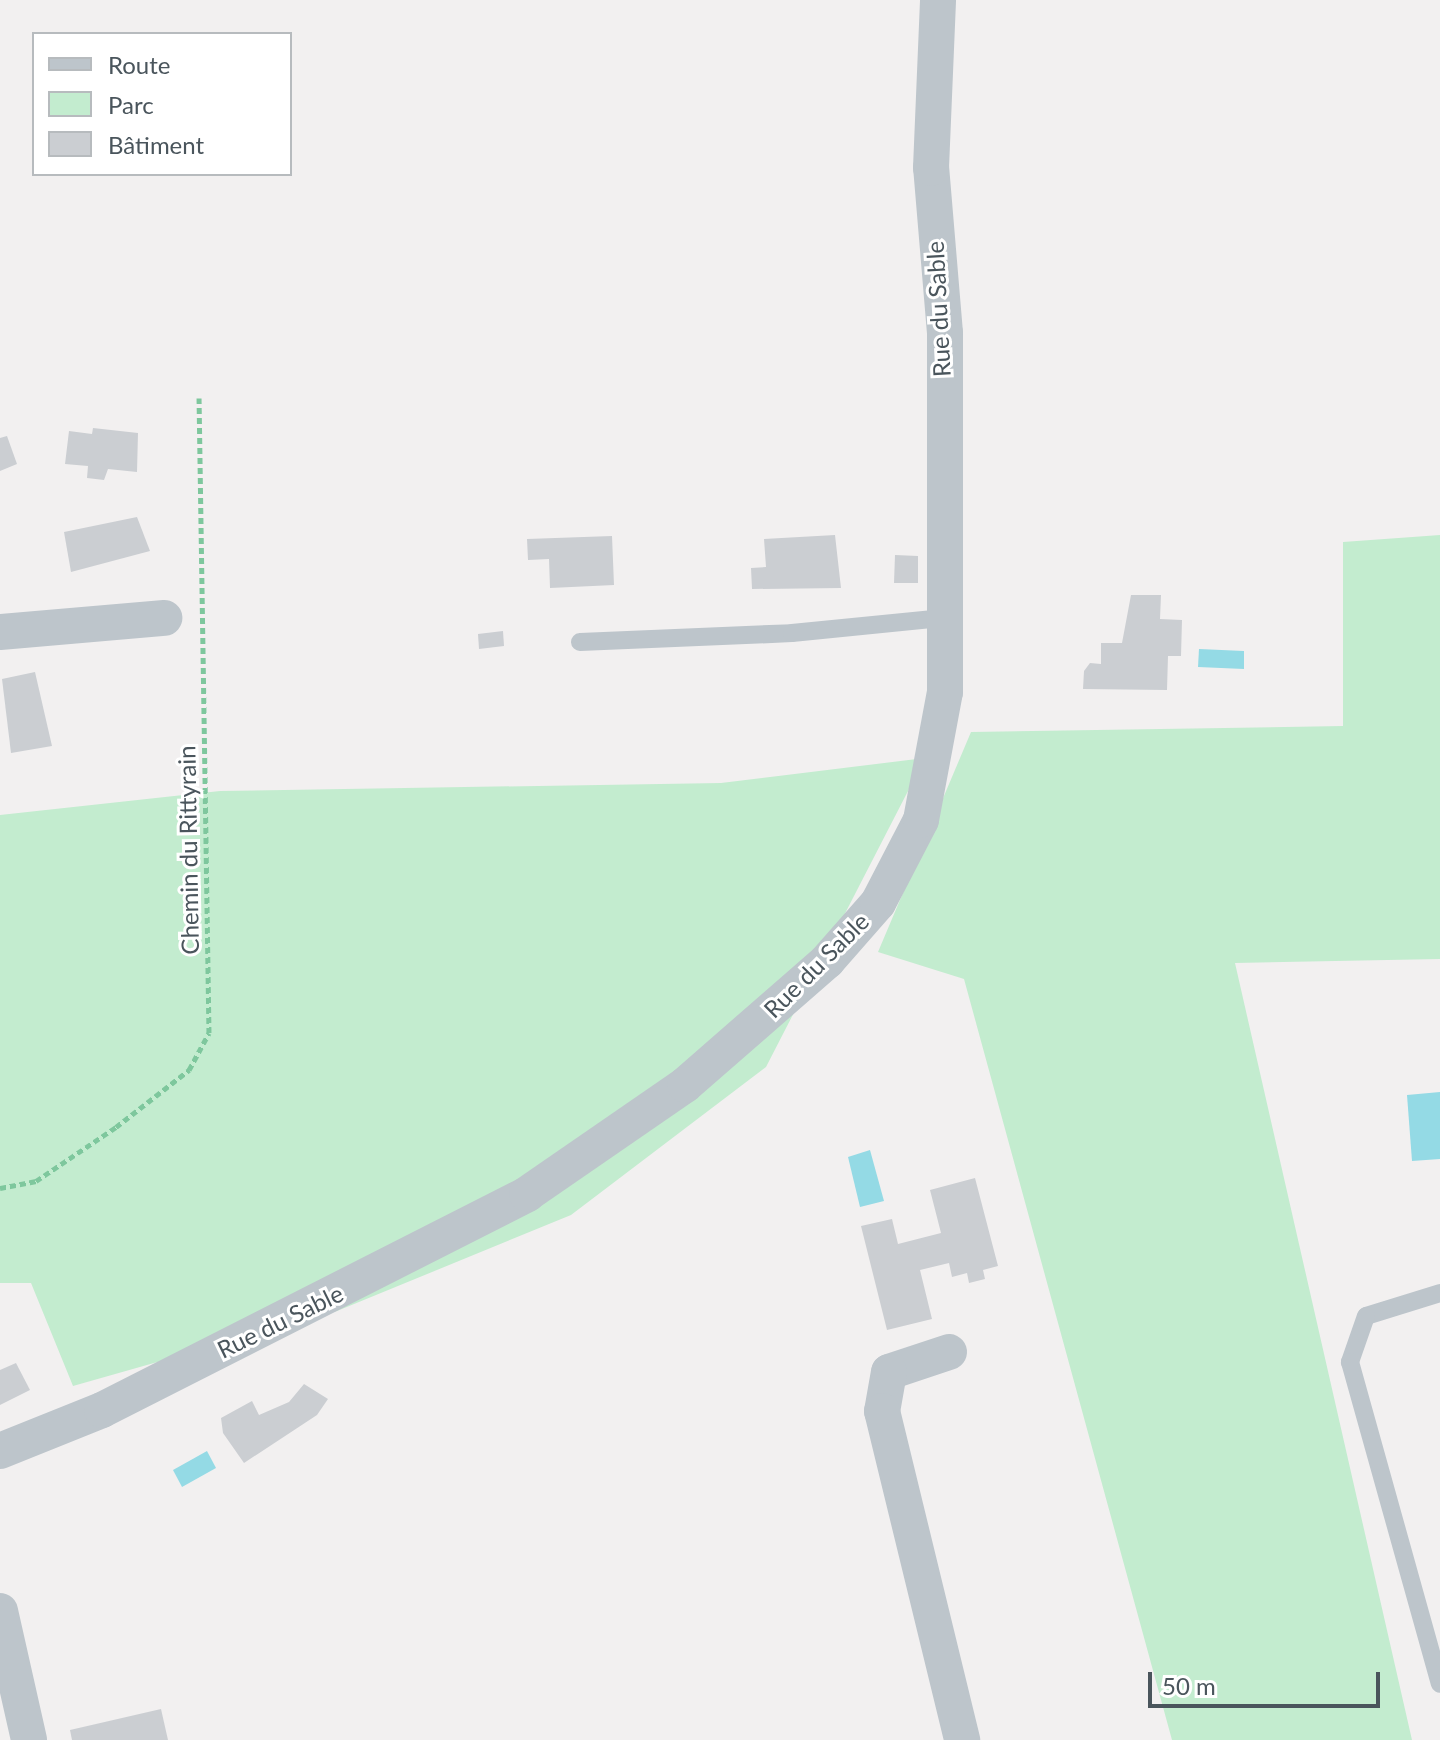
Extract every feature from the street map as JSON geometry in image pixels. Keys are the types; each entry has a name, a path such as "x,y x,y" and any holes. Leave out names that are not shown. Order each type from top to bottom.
{"street":[{"name":"Rue du Sable","path":"0,1451 102,1410 527,1194 685,1085 827,961 878,903 906,857 940,740 945,692 941,618 945,333 931,168 938,0"},
{"path":"0,632 164,618"},
{"path":"949,1352 889,1372 882,1411 962,1740"},
{"path":"0,1611 29,1740"}],"lane":[{"path":"580,642 792,633 941,618"},
{"path":"1440,1293 1366,1316 1350,1362 1440,1684"}],"path":[{"name":"Chemin du Rittyrain","path":"0,1188 36,1181 116,1127 189,1070 209,1033 199,398"}],"green space":[{"path":"1440,535 1440,959 1235,963 1412,1740 1172,1740 964,979 878,952 971,732 1343,726 1343,542"},
{"path":"925,758 766,1067 571,1215 337,1311 73,1386 31,1283 0,1283 0,815 220,791 721,783"}],"water":[{"path":"1199,649 1244,651 1244,669 1198,667"},
{"path":"1440,1092 1440,1159 1412,1161 1407,1095"},
{"path":"870,1150 884,1201 860,1207 848,1157"},
{"path":"207,1451 216,1468 182,1487 173,1470"}],"building":[{"path":"93,428 138,433 137,472 108,469 104,480 87,478 88,466 65,464 69,431 92,434"},
{"path":"7,436 17,464 0,471 0,438"},
{"path":"137,517 150,551 71,572 64,532"},
{"path":"835,535 841,588 752,589 751,568 766,567 764,539"},
{"path":"612,536 614,585 550,588 549,559 528,560 527,539"},
{"path":"895,555 918,556 918,583 894,583"},
{"path":"1131,595 1161,595 1160,619 1182,620 1181,656 1168,656 1167,690 1083,689 1084,671 1090,663 1101,664 1101,643 1122,643"},
{"path":"503,631 504,646 479,649 478,634"},
{"path":"35,672 52,746 11,753 2,679"},
{"path":"975,1178 998,1266 983,1270 985,1279 969,1283 967,1273 952,1277 949,1263 920,1270 932,1319 887,1330 861,1226 892,1219 898,1244 941,1233 930,1190"},
{"path":"16,1363 30,1390 0,1405 0,1370"},
{"path":"304,1384 328,1399 317,1415 244,1463 223,1433 221,1418 252,1401 259,1415 289,1402"},
{"path":"161,1709 168,1740 72,1740 70,1730"}]}
